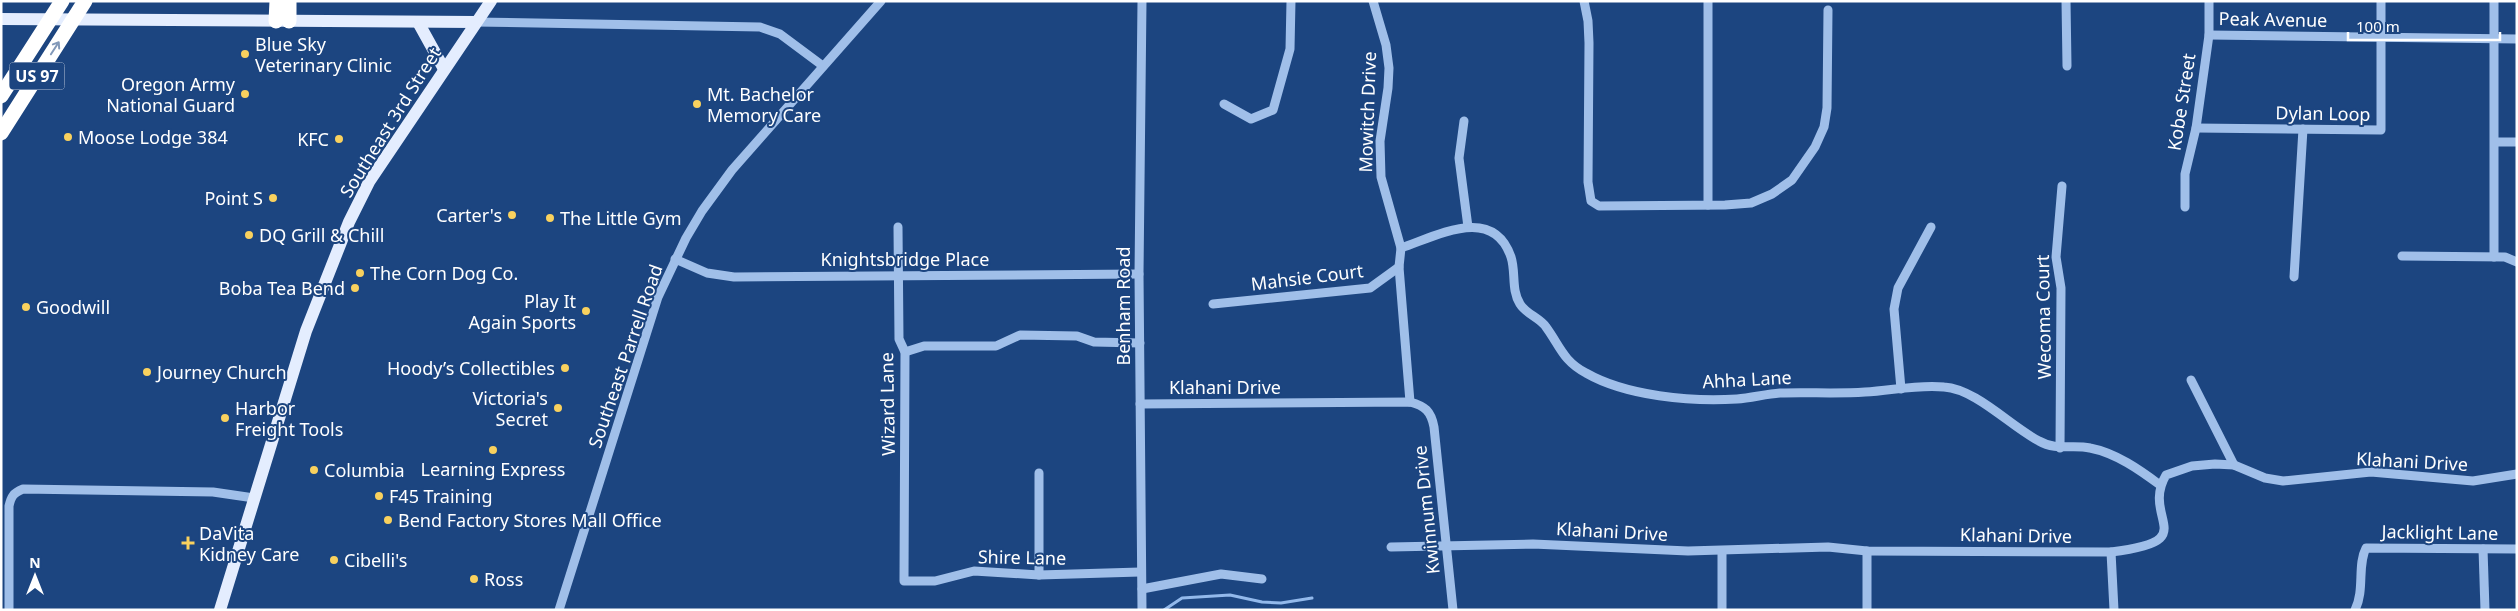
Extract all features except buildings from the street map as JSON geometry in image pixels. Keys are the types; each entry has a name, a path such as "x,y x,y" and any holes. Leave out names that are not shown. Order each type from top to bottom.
{"highway":[{"name":"US 97","path":"1,96 62,1"},
{"name":"US 97","path":"1,134 85,1"},
{"path":"277,1 283,21"},
{"path":"283,21 289,1"}],"main road":[{"name":"Southeast 3rd Street","path":"220,610 306,331 349,222 368,182 491,1"},
{"path":"1,19 475,22"},
{"path":"418,22 444,69"}],"street":[{"name":"Southeast Parrell Road","path":"559,610 645,334 658,297 675,259 702,211 720,186 881,1"},
{"name":"Benham Road","path":"1142,1 1139,274 1140,572 1142,610"},
{"path":"1224,104 1251,118 1273,110 1290,49 1291,1"},
{"name":"Mowitch Drive","path":"1372,1 1386,45 1389,68 1380,141 1380,177 1401,248 1400,267 1410,402"},
{"path":"1584,1 1588,21 1589,43 1588,182 1591,201 1600,206 1751,203 1772,194 1792,180 1808,160 1824,127 1828,10"},
{"path":"1708,1 1708,205"},
{"path":"2066,1 2067,66"},
{"name":"Kobe Street","path":"2185,208 2185,174 2196,128 2209,35 2209,1"},
{"name":"Dylan Loop","path":"2196,128 2381,130 2381,1"},
{"path":"2494,1 2496,142 2494,257"},
{"path":"475,22 760,27 780,34 823,66"},
{"name":"Peak Avenue","path":"2209,35 2517,39"},
{"path":"1464,121 1460,158 1468,227"},
{"path":"2294,277 2303,129"},
{"path":"2496,142 2517,142"},
{"name":"Wecoma Court","path":"2060,448 2061,288 2056,257 2062,186"},
{"name":"Ahha Lane","path":"1401,248 1468,227 1481,226 1493,231 1503,241 1512,258 1515,292 1520,305 1545,324 1558,349 1568,360 1585,373 1613,385 1644,393 1703,399 1736,399 1779,393 1863,392 1943,386 1961,390 2040,442 2060,448 2090,448 2112,455 2138,469 2160,485"},
{"name":"Wizard Lane","path":"898,227 900,339 905,352 904,581"},
{"path":"1901,389 1894,309 1898,288 1930,227"},
{"path":"2402,256 2505,257 2517,262"},
{"name":"Knightsbridge Place","path":"675,259 707,273 734,277 1139,274"},
{"name":"Mahsie Court","path":"1213,304 1370,288 1400,267"},
{"path":"905,352 924,346 996,346 1020,335 1077,336 1094,342 1140,343"},
{"path":"2191,380 2234,465"},
{"name":"Klahani Drive","path":"1140,404 1410,402 1428,409"},
{"name":"Kwinnum Drive","path":"1428,409 1432,416 1434,427 1453,610"},
{"name":"Klahani Drive","path":"1391,547 1533,544 1722,551 1828,547 1867,550 2111,552 2141,549 2153,545 2162,538 2164,530 2160,485 2166,475 2175,470 2215,464 2234,465 2265,478 2283,481 2371,472 2473,481 2517,474"},
{"path":"1040,474 1040,574"},
{"path":"9,610 9,506 11,498 23,489 213,492 254,498"},
{"name":"Jacklight Lane","path":"2355,610 2362,585 2363,554 2366,548 2517,549"},
{"path":"2483,548 2485,610"},
{"path":"1867,550 1867,610"},
{"path":"1722,551 1722,610"},
{"path":"2111,552 2114,610"},
{"name":"Shire Lane","path":"904,581 935,581 974,571 1040,574 1140,572"},
{"path":"1142,589 1221,574 1262,579"}],"waterway":[{"path":"1164,610 1182,598 1230,595 1262,602 1281,603 1312,598"}],"place":[{"name":"Blue Sky Veterinary Clinic","path":"245,54"},
{"name":"Oregon Army National Guard","path":"245,94"},
{"name":"Mt. Bachelor Memory Care","path":"697,104"},
{"name":"Moose Lodge 384","path":"68,137"},
{"name":"KFC","path":"339,139"},
{"name":"Point S","path":"273,198"},
{"name":"Carter's","path":"512,215"},
{"name":"The Little Gym","path":"550,218"},
{"name":"DQ Grill & Chill","path":"249,235"},
{"name":"The Corn Dog Co.","path":"360,273"},
{"name":"Boba Tea Bend","path":"355,288"},
{"name":"Goodwill","path":"26,307"},
{"name":"Play It Again Sports","path":"586,311"},
{"name":"Hoody’s Collectibles","path":"565,368"},
{"name":"Journey Church","path":"147,372"},
{"name":"Victoria's Secret","path":"558,408"},
{"name":"Harbor Freight Tools","path":"225,418"},
{"name":"Learning Express","path":"493,450"},
{"name":"Columbia","path":"314,470"},
{"name":"F45 Training","path":"379,496"},
{"name":"Bend Factory Stores Mall Office","path":"388,520"},
{"name":"DaVita Kidney Care","path":"188,543"},
{"name":"Cibelli's","path":"334,560"},
{"name":"Ross","path":"474,579"}]}
